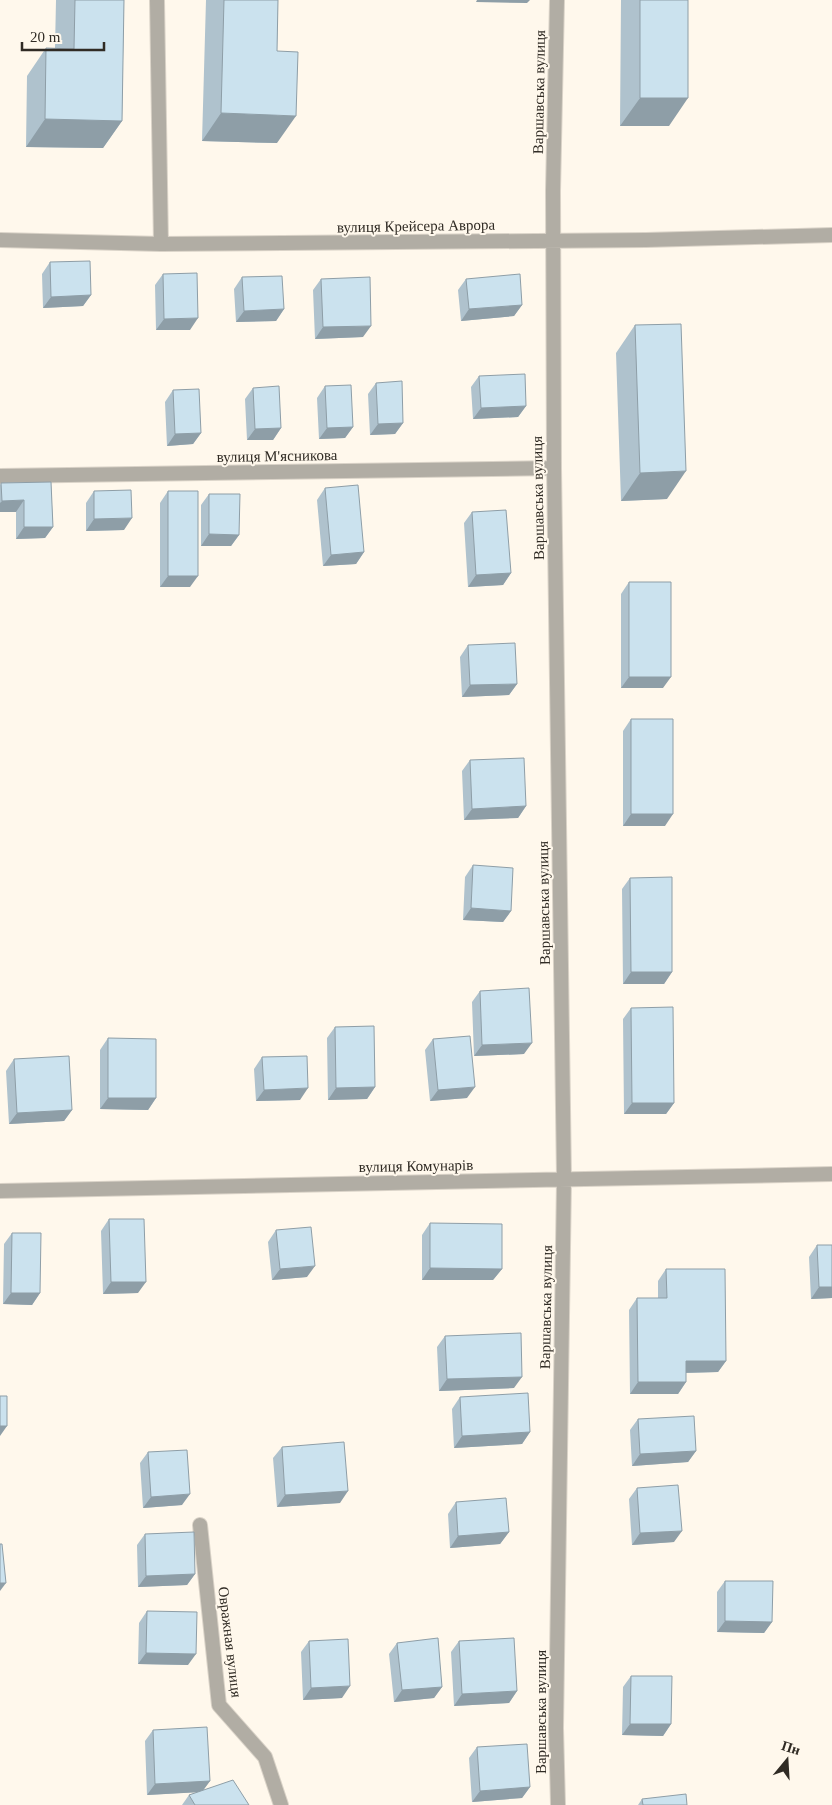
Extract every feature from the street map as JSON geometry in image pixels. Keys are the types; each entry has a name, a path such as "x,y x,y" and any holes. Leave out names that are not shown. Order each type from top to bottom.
{"street":[{"path":"157,0 161,244"},
{"name":"Варшавська вулиця","path":"558,0 554,240 554,468 564,1179 556,1728 558,1805"},
{"name":"вулиця Крейсера Аврора","path":"0,240 161,244 832,235"},
{"name":"вулиця М'ясникова","path":"0,476 554,468"},
{"name":"вулиця Комунарів","path":"0,1191 832,1174"},
{"name":"Овражная вулиця","path":"200,1525 219,1705 264,1757 281,1805"}],"building":[{"path":"75,0 124,0 122,121 45,119 46,48 74,49"},
{"path":"224,0 278,0 277,51 298,52 296,116 221,113"},
{"path":"640,0 688,0 688,98 640,98"},
{"path":"90,261 91,295 51,297 50,262"},
{"path":"197,273 198,318 164,319 163,274"},
{"path":"520,274 522,305 469,309 466,279"},
{"path":"282,276 284,309 244,311 242,277"},
{"path":"370,277 371,326 323,327 321,279"},
{"path":"681,324 686,471 640,473 635,325"},
{"path":"525,374 526,406 481,408 479,376"},
{"path":"402,381 403,423 378,424 376,383"},
{"path":"351,385 353,427 327,428 325,386"},
{"path":"279,386 281,428 255,429 253,388"},
{"path":"199,389 201,433 175,434 173,390"},
{"path":"51,482 53,527 24,527 24,500 2,501 1,483"},
{"path":"358,485 364,552 331,555 325,488"},
{"path":"131,490 132,518 94,519 94,491"},
{"path":"168,491 198,491 198,576 168,576"},
{"path":"209,494 240,494 239,535 209,534"},
{"path":"506,510 511,573 476,575 472,512"},
{"path":"629,582 671,582 671,677 629,677"},
{"path":"515,643 517,684 470,685 468,645"},
{"path":"631,719 673,719 673,814 631,814"},
{"path":"524,758 526,806 472,809 470,760"},
{"path":"473,865 513,868 511,911 471,908"},
{"path":"672,877 672,972 631,972 630,878"},
{"path":"529,988 532,1043 482,1045 480,991"},
{"path":"673,1007 674,1103 632,1103 631,1008"},
{"path":"374,1026 375,1087 336,1088 335,1027"},
{"path":"470,1036 475,1087 438,1090 433,1039"},
{"path":"108,1038 156,1039 156,1098 108,1098"},
{"path":"69,1056 72,1110 17,1113 14,1059"},
{"path":"307,1056 308,1088 264,1090 262,1057"},
{"path":"109,1219 144,1219 146,1282 111,1282"},
{"path":"430,1223 502,1224 502,1269 430,1268"},
{"path":"311,1227 315,1266 280,1269 276,1230"},
{"path":"12,1233 41,1233 40,1293 11,1293"},
{"path":"817,1245 832,1245 832,1287 819,1287"},
{"path":"666,1269 725,1269 726,1361 686,1361 686,1382 638,1382 637,1298 667,1298"},
{"path":"521,1333 522,1377 447,1379 445,1336"},
{"path":"528,1393 530,1432 462,1436 460,1397"},
{"path":"0,1396 7,1396 7,1426 0,1426"},
{"path":"694,1416 696,1451 640,1454 638,1419"},
{"path":"344,1442 348,1491 285,1495 282,1447"},
{"path":"187,1450 190,1494 151,1497 148,1452"},
{"path":"678,1485 682,1531 640,1533 637,1488"},
{"path":"506,1498 509,1532 458,1536 456,1502"},
{"path":"194,1532 195,1574 146,1576 145,1534"},
{"path":"0,1544 2,1544 6,1583 0,1583"},
{"path":"725,1581 773,1581 772,1622 725,1621"},
{"path":"147,1611 197,1612 196,1654 146,1653"},
{"path":"438,1638 442,1687 402,1690 397,1643"},
{"path":"514,1638 517,1691 462,1694 459,1641"},
{"path":"348,1639 350,1686 311,1688 309,1641"},
{"path":"631,1676 672,1676 671,1724 630,1724"},
{"path":"207,1727 210,1781 155,1784 153,1730"},
{"path":"527,1744 530,1787 480,1791 477,1747"},
{"path":"233,1780 249,1805 195,1805 189,1795"},
{"path":"686,1794 687,1805 643,1805 642,1799"}]}
